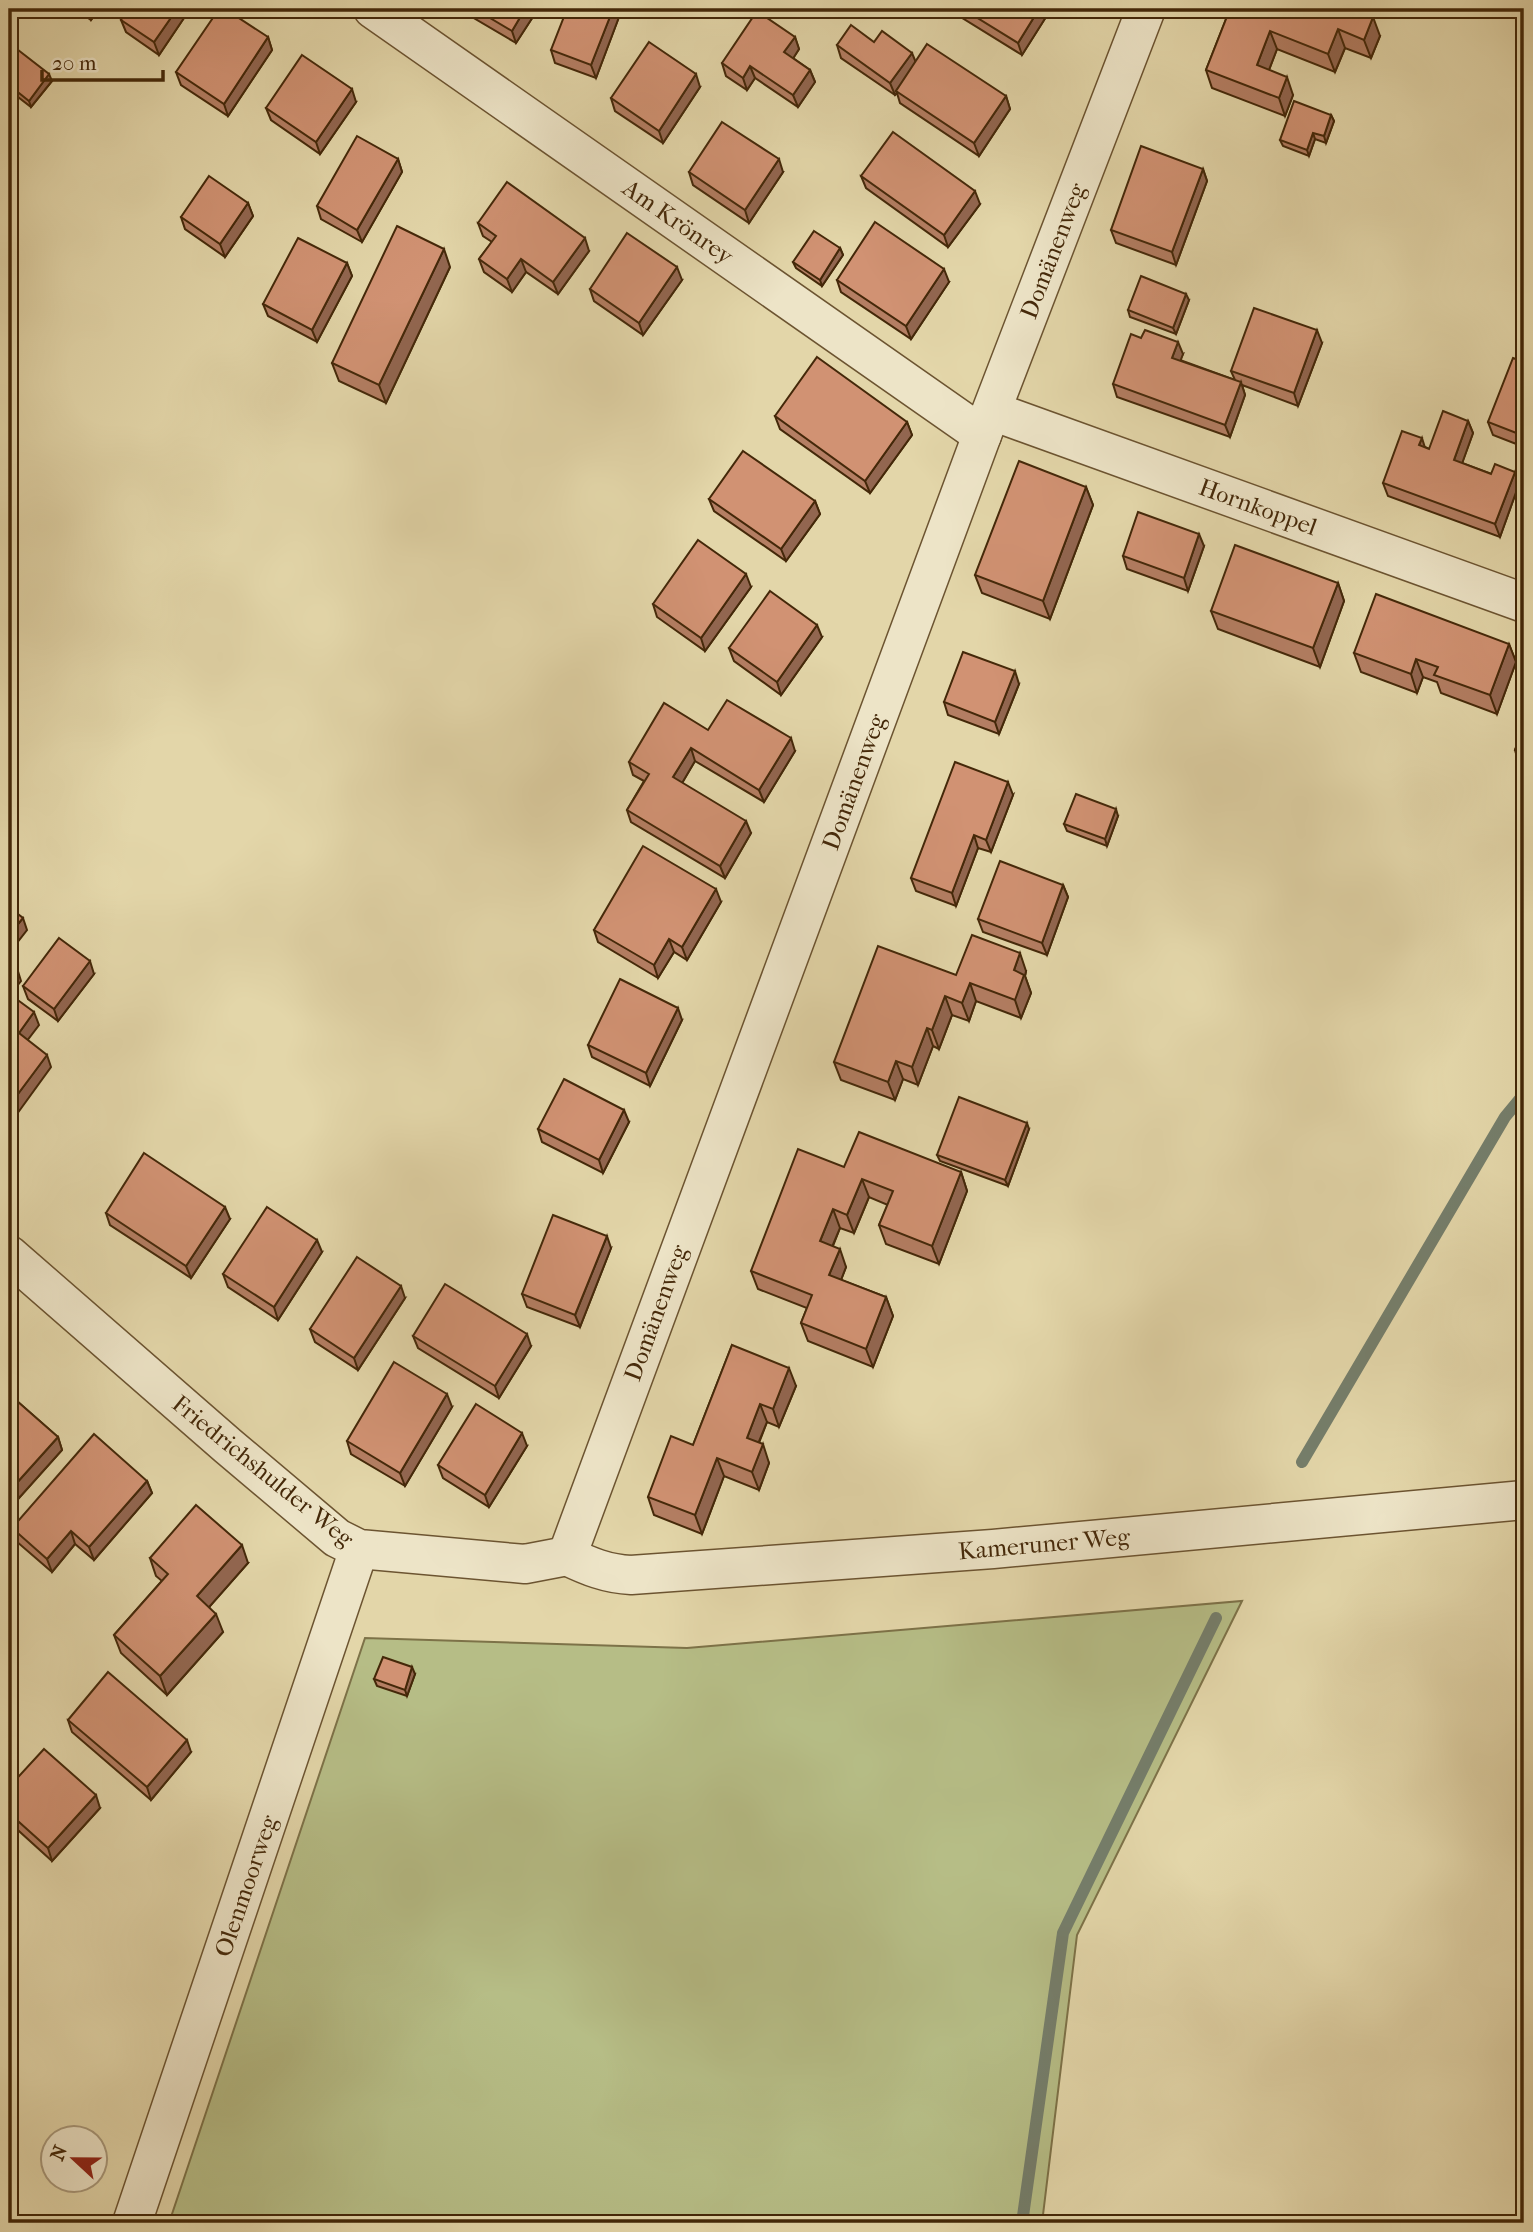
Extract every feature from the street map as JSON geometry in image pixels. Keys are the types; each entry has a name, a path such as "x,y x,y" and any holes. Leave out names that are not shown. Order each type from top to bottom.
{"street":[{"name":"Am Krönrey","path":"373,9 987,423"},
{"name":"Domänenweg","path":"567,1556 987,423 1146,9"},
{"name":"Hornkoppel","path":"987,423 1524,603"},
{"name":"Friedrichshulder Weg","path":"9,1255 337,1538 359,1549 525,1564 567,1556"},
{"name":"Kameruner Weg","path":"567,1556 594,1569 631,1575 993,1549 1524,1500"},
{"name":"Olenmoorweg","path":"132,2223 359,1549"}],"green space":[{"path":"1242,1601 1077,1935 1042,2223 169,2223 365,1638 687,1648"}],"building":[{"path":"128,9 177,9 154,42 121,20"},
{"path":"219,9 225,9 268,37 224,104 176,72"},
{"path":"475,9 525,9 512,31"},
{"path":"567,9 613,9 591,65 551,50"},
{"path":"963,9 1039,9 1018,43"},
{"path":"1230,9 1351,9 1373,17 1364,40 1338,29 1328,54 1270,31 1257,65 1287,77 1279,98 1206,70"},
{"path":"757,11 795,37 784,52 810,70 793,95 750,66 743,78 722,63"},
{"path":"851,25 874,42 882,31 912,53 890,83 837,45"},
{"path":"649,42 696,74 659,131 611,98"},
{"path":"927,44 1006,96 974,143 896,91"},
{"path":"13,46 49,74 29,101 9,85 9,52"},
{"path":"302,55 352,89 316,142 266,108"},
{"path":"1294,101 1331,115 1324,136 1313,133 1307,150 1280,140"},
{"path":"722,122 779,159 745,210 689,172"},
{"path":"893,132 975,191 944,235 861,176"},
{"path":"357,136 398,159 357,230 317,206"},
{"path":"1141,146 1203,169 1172,252 1111,230"},
{"path":"209,176 248,203 220,244 181,217"},
{"path":"507,182 585,238 553,282 521,259 507,279 479,259 496,236 478,223"},
{"path":"875,222 944,269 906,326 837,280"},
{"path":"397,226 444,249 379,385 332,363"},
{"path":"814,231 840,248 820,280 793,262"},
{"path":"627,233 677,267 639,323 590,289"},
{"path":"298,238 347,263 312,330 263,304"},
{"path":"1141,276 1186,294 1173,328 1128,310"},
{"path":"1254,308 1317,330 1294,393 1231,371"},
{"path":"1145,330 1178,342 1172,358 1241,382 1225,425 1113,384 1131,334 1141,338"},
{"path":"817,357 907,422 865,481 775,416"},
{"path":"1513,358 1524,362 1524,436 1488,422"},
{"path":"1443,411 1468,421 1454,460 1491,474 1495,464 1515,472 1495,524 1383,483 1402,431 1422,438 1419,445 1429,449"},
{"path":"743,451 815,501 781,549 709,499"},
{"path":"1019,461 1086,487 1043,601 975,575"},
{"path":"1138,512 1199,534 1184,578 1123,556"},
{"path":"698,540 746,574 701,638 653,604"},
{"path":"1235,545 1338,583 1313,648 1211,611"},
{"path":"770,591 817,625 777,682 729,648"},
{"path":"1376,594 1509,644 1490,695 1434,675 1438,667 1416,659 1411,674 1354,653"},
{"path":"963,652 1015,671 995,722 944,702"},
{"path":"727,700 791,738 759,790 691,748 673,777 746,821 720,866 627,810 649,774 629,762 664,703 708,730"},
{"path":"1524,726 1524,754 1515,750"},
{"path":"955,762 1008,782 986,840 974,835 952,893 911,878"},
{"path":"1076,794 1116,809 1105,839 1064,824"},
{"path":"643,846 716,889 682,947 669,939 654,965 594,930"},
{"path":"1000,861 1063,885 1042,943 978,919"},
{"path":"9,907 23,918 9,935"},
{"path":"972,935 1020,953 1014,970 1024,975 1015,1000 970,983 962,1003 945,996 932,1030 927,1028 912,1067 896,1061 888,1082 834,1062 878,946 956,975"},
{"path":"59,938 90,961 54,1009 23,986"},
{"path":"9,962 17,968 9,978"},
{"path":"620,979 678,1008 646,1073 588,1045"},
{"path":"15,998 34,1012 19,1033 47,1055 9,1106 9,1006"},
{"path":"564,1079 624,1110 599,1160 538,1129"},
{"path":"959,1097 1027,1123 1005,1180 937,1155"},
{"path":"859,1132 961,1172 932,1246 879,1225 893,1191 862,1179 847,1215 833,1209 820,1241 840,1249 829,1275 886,1297 866,1349 801,1323 812,1295 751,1271 798,1149 844,1167"},
{"path":"144,1153 225,1207 186,1266 106,1213"},
{"path":"267,1207 317,1240 274,1307 223,1274"},
{"path":"553,1215 607,1236 575,1315 522,1294"},
{"path":"357,1257 401,1286 354,1358 310,1329"},
{"path":"445,1284 527,1334 495,1386 413,1336"},
{"path":"732,1345 789,1368 773,1409 760,1404 747,1438 763,1444 752,1472 717,1458 695,1515 648,1497 671,1436 693,1445"},
{"path":"394,1362 447,1394 400,1473 347,1441"},
{"path":"9,1394 58,1437 14,1486 9,1481"},
{"path":"476,1404 522,1433 485,1495 438,1465"},
{"path":"94,1434 147,1481 89,1547 71,1531 47,1559 12,1528"},
{"path":"196,1505 242,1545 197,1596 216,1614 160,1676 114,1635 168,1574 150,1558"},
{"path":"383,1657 412,1667 405,1690 374,1679"},
{"path":"108,1672 187,1740 147,1787 68,1720"},
{"path":"44,1749 96,1795 48,1848 9,1813 9,1787"}],"waterway":[{"path":"1302,1462 1505,1117 1524,1094"},
{"path":"1022,2223 1063,1933 1216,1618"}]}
